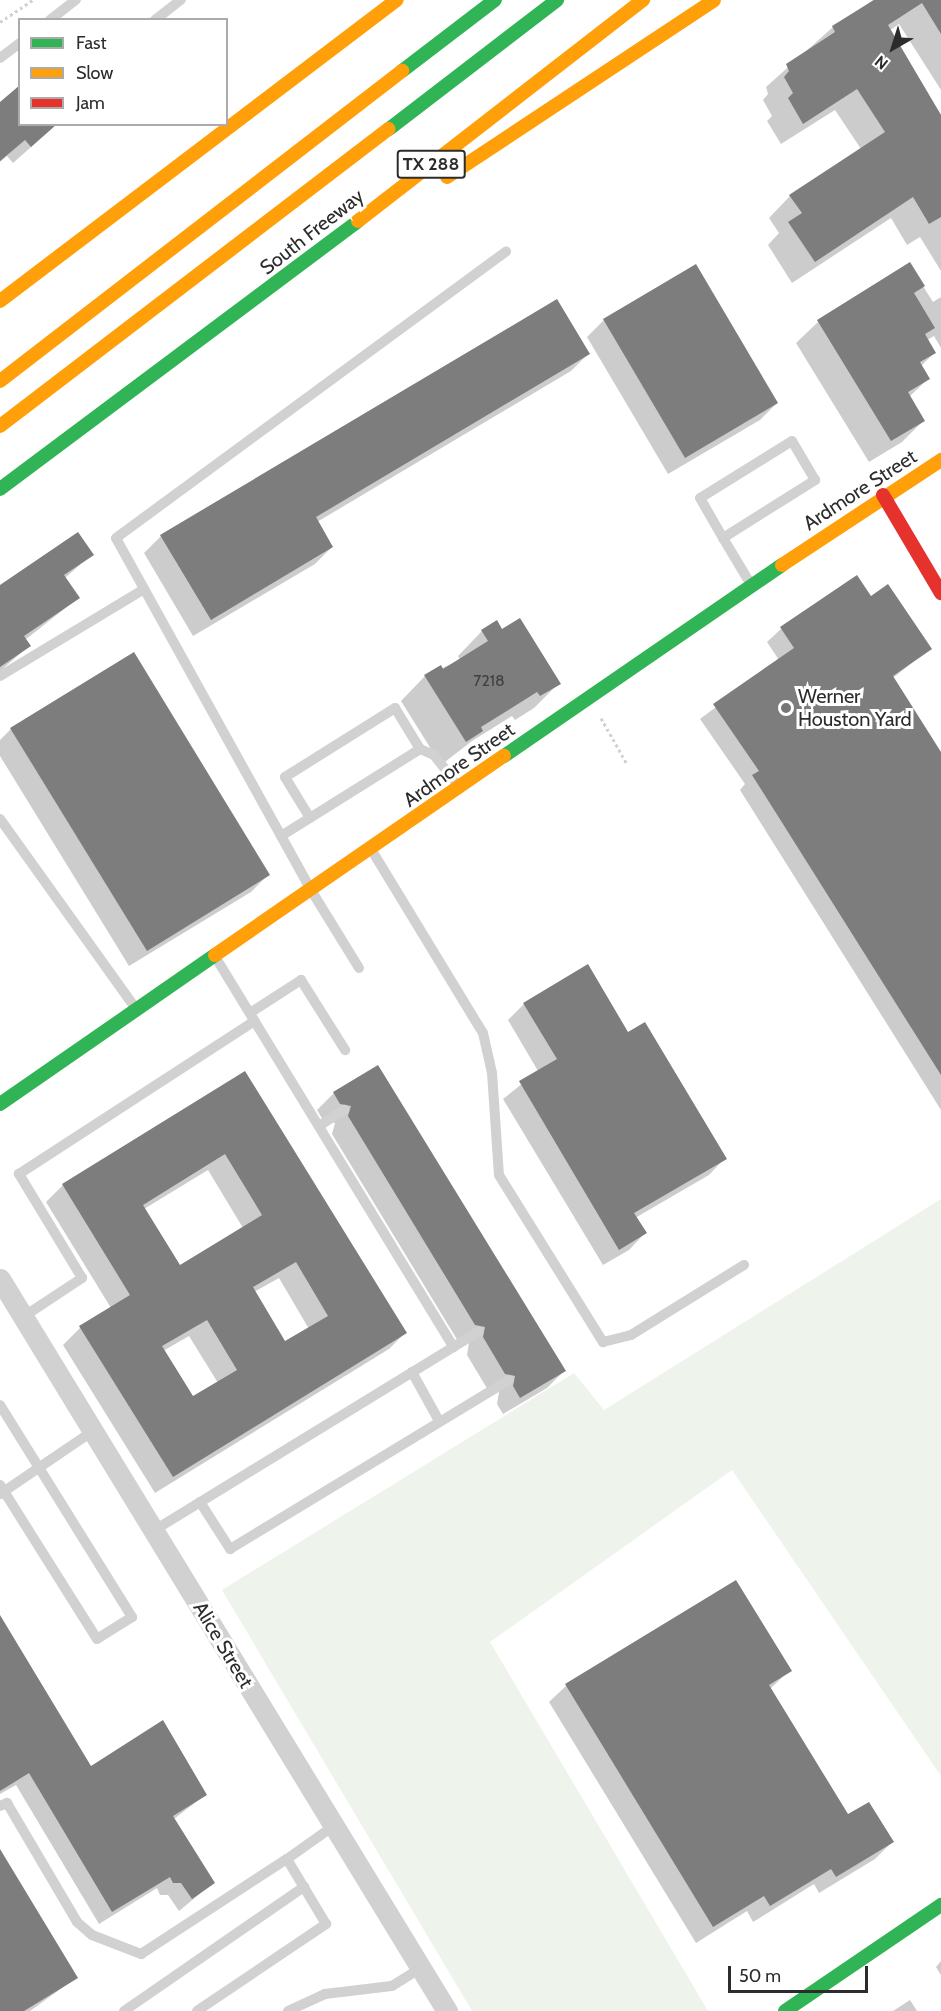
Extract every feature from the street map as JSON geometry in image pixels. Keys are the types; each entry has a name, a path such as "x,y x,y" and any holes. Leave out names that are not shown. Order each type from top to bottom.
{"main road":[{"path":"365,24 390,0"},
{"path":"0,301 397,0"},
{"path":"0,381 495,0"},
{"path":"0,426 557,0"},
{"name":"South Freeway","path":"0,489 218,329 643,0"},
{"path":"436,184 714,0"},
{"path":"218,329 397,210"},
{"name":"Ardmore Street","path":"0,1104 883,495 941,460"},
{"path":"883,495 941,593"},
{"path":"785,2011 941,1905"}],"street":[{"name":"Alice Street","path":"0,1279 447,2011"}],"lane":[{"path":"53,18 76,0"},
{"path":"158,18 181,0"},
{"path":"0,58 18,44"},
{"path":"359,968 311,890 116,538 506,252"},
{"path":"723,538 815,480 792,441 700,498 723,538 752,586"},
{"path":"0,676 144,589"},
{"path":"310,818 285,777 395,708 420,749 434,755 459,788"},
{"path":"281,836 420,749"},
{"path":"0,819 137,1010"},
{"path":"371,849 483,1033 492,1073 499,1175 603,1342 631,1335 744,1265"},
{"path":"215,957 453,1347"},
{"path":"23,1317 82,1278 19,1174 252,1017 301,980 345,1050"},
{"path":"318,1126 344,1110"},
{"path":"153,1531 479,1331"},
{"path":"412,1372 439,1421"},
{"path":"200,1502 230,1549 509,1380"},
{"path":"0,1406 39,1468 132,1617 97,1639 1,1490 39,1468 93,1431"},
{"path":"0,1806 7,1803 77,1922 92,1935 141,1954 335,1825"},
{"path":"197,2011 326,1924 287,1859"},
{"path":"124,2011 304,1887"},
{"path":"288,2011 325,1994 392,1986 421,1968"}],"path":[{"path":"0,22 33,0"},
{"path":"590,698 627,764"}],"shaded area":[{"path":"941,1199 941,1776 732,1470 490,1642 708,2011 472,2011 222,1590 574,1373 604,1410"}],"building":[{"path":"874,0 941,0 941,34 922,3 888,25 941,115 941,217 929,224 913,197 815,262 788,222 802,213 789,195 885,132 857,89 803,124 788,98 793,93 784,77 789,71 786,64 835,32 832,26"},
{"path":"18,87 18,126 55,126 31,147 25,140 0,161 0,102"},
{"path":"910,262 925,286 914,293 935,328 925,334 936,353 920,362 930,379 908,392 925,421 891,441 817,320"},
{"path":"696,264 778,403 685,458 603,319"},
{"path":"557,299 590,354 316,517 333,547 211,620 160,535"},
{"path":"78,532 94,555 64,575 80,598 24,636 31,646 0,667 0,585"},
{"path":"857,575 871,596 888,584 932,649 893,676 941,752 941,1075 752,775 759,771 713,704 794,648 780,627"},
{"path":"520,618 561,684 540,696 537,692 481,727 483,731 466,742 424,675 441,665 443,669 488,641 481,630 497,620 502,629"},
{"path":"134,652 270,875 147,951 10,728"},
{"path":"588,964 628,1032 645,1022 727,1159 634,1213 647,1233 619,1250 519,1081 557,1059 523,1003"},
{"path":"378,1065 566,1371 520,1398 513,1386 515,1376 505,1374 483,1337 485,1327 475,1325 348,1116 351,1106 340,1104 333,1092"},
{"path":"245,1071 407,1333 173,1477 79,1326 130,1295 62,1184","holes":["225,1154 262,1215 180,1265 143,1205","296,1262 328,1316 285,1341 253,1287","207,1320 237,1370 193,1396 162,1346"]},
{"path":"736,1580 792,1671 769,1685 848,1814 869,1802 894,1842 836,1877 831,1869 770,1906 764,1896 713,1927 565,1684"},
{"path":"0,1615 91,1766 163,1720 207,1795 173,1816 215,1883 192,1899 181,1883 173,1883 170,1877 112,1912 29,1773 0,1791"},
{"path":"0,1849 78,1978 24,2011 0,2011"}],"traffic: fast":[{"path":"402,71 495,0"},
{"path":"389,129 557,0"},
{"path":"0,489 358,221"},
{"path":"504,756 782,565"},
{"path":"0,1104 215,955"},
{"path":"785,2011 941,1905"}],"traffic: slow":[{"path":"0,301 397,0"},
{"path":"358,221 643,0"},
{"path":"447,177 714,0"},
{"path":"0,381 402,71"},
{"path":"0,426 389,129"},
{"path":"782,565 941,460"},
{"path":"215,955 504,756"}],"traffic: jam":[{"path":"883,495 941,593"}],"place":[{"name":"Werner Houston Yard","path":"786,708"}]}
